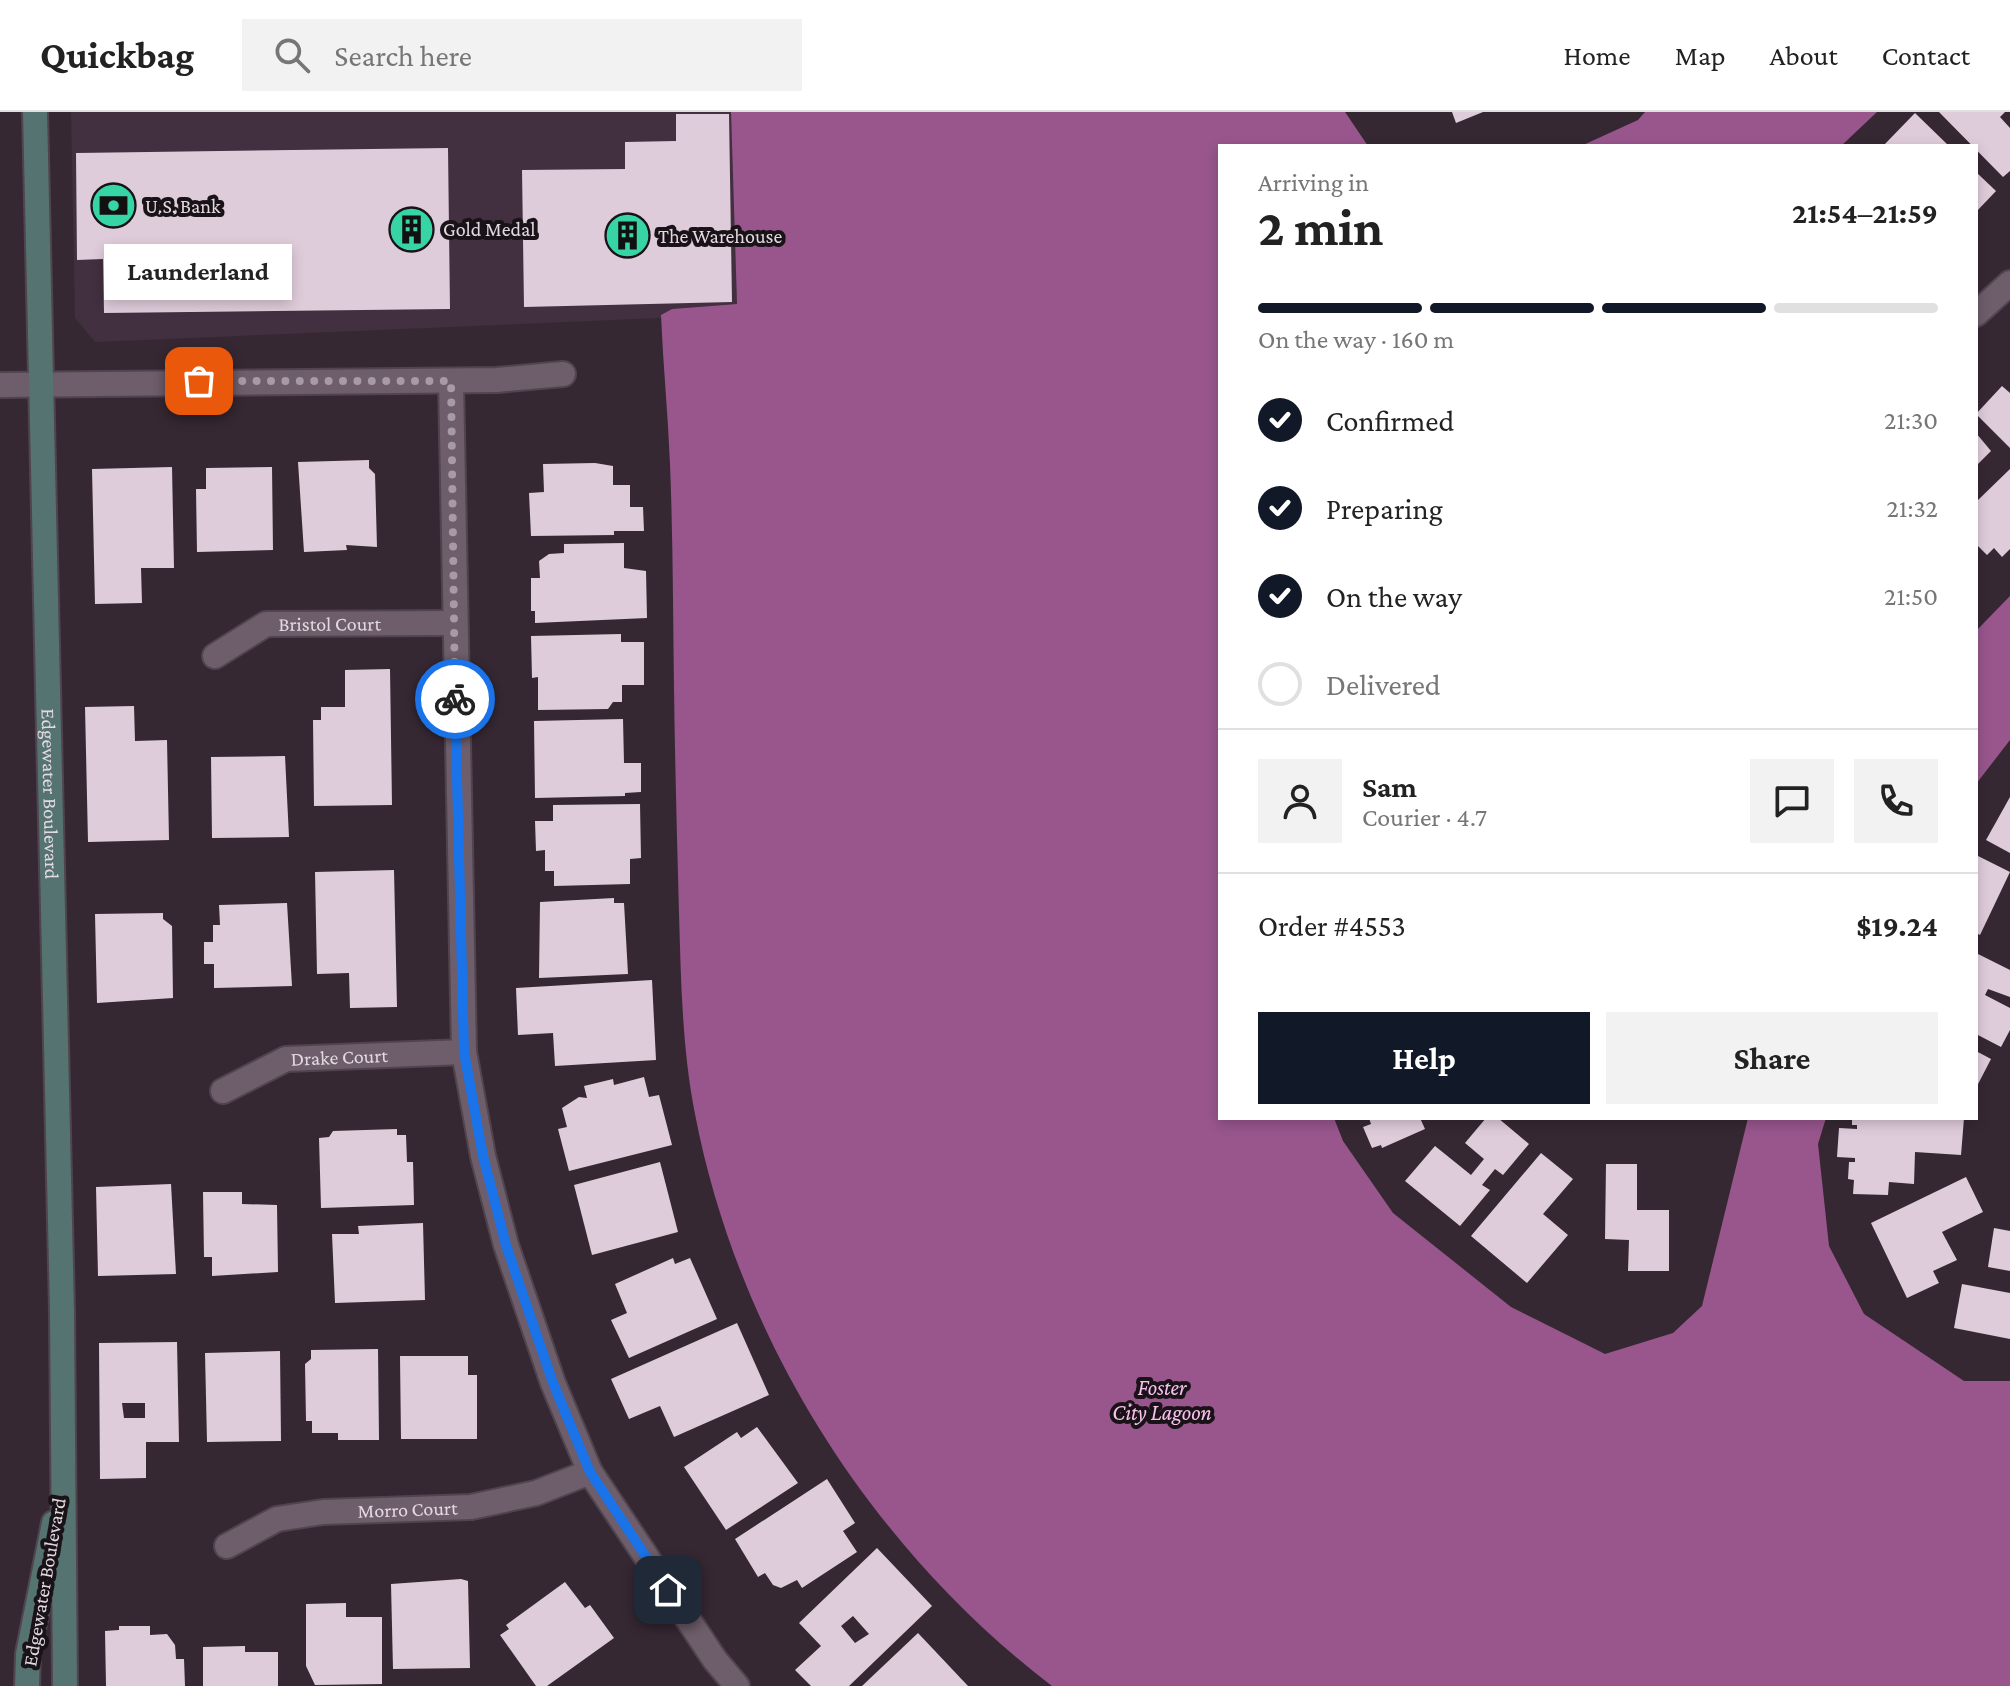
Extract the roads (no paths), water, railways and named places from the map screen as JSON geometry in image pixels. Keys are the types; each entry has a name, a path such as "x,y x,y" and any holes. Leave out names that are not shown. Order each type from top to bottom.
{"street":[{"name":"Edgewater Boulevard","path":"35,112 65,1686"},
{"path":"1978,312 2010,283"},
{"path":"0,385 41,382 451,381 563,374"},
{"path":"451,381 453,623 464,1052 483,1156 506,1245 553,1383 590,1472 715,1660 737,1686"},
{"name":"Bristol Court","path":"215,656 266,624 453,623"},
{"name":"Drake Court","path":"223,1091 286,1059 464,1052"},
{"name":"Morro Court","path":"227,1546 277,1519 323,1512 471,1507 536,1493 590,1472"},
{"name":"Edgewater Boulevard","path":"27,1686 28,1654 63,1477"}],"water":[{"name":"Foster City Lagoon","path":"731,112 1345,112 1367,144 1218,144 1218,1120 1335,1120 1343,1141 1393,1213 1511,1307 1605,1354 1673,1333 1702,1306 1748,1120 1825,1120 1818,1144 1829,1246 1864,1314 1964,1381 2010,1381 2010,1686 1052,1686 986,1631 926,1570 871,1503 822,1432 779,1357 743,1278 715,1197 691,1089 681,963 671,492 661,315 672,309 737,304"},
{"path":"1645,112 1877,112 1843,144 1585,144 1638,120"},
{"path":"2010,596 2010,740 1978,781 1978,629"}],"place":[{"name":"U.S. Bank","path":"114,206"},
{"name":"Gold Medal","path":"412,229"},
{"name":"The Warehouse","path":"627,236"},
{"name":"Launderland","path":"199,381"}]}
